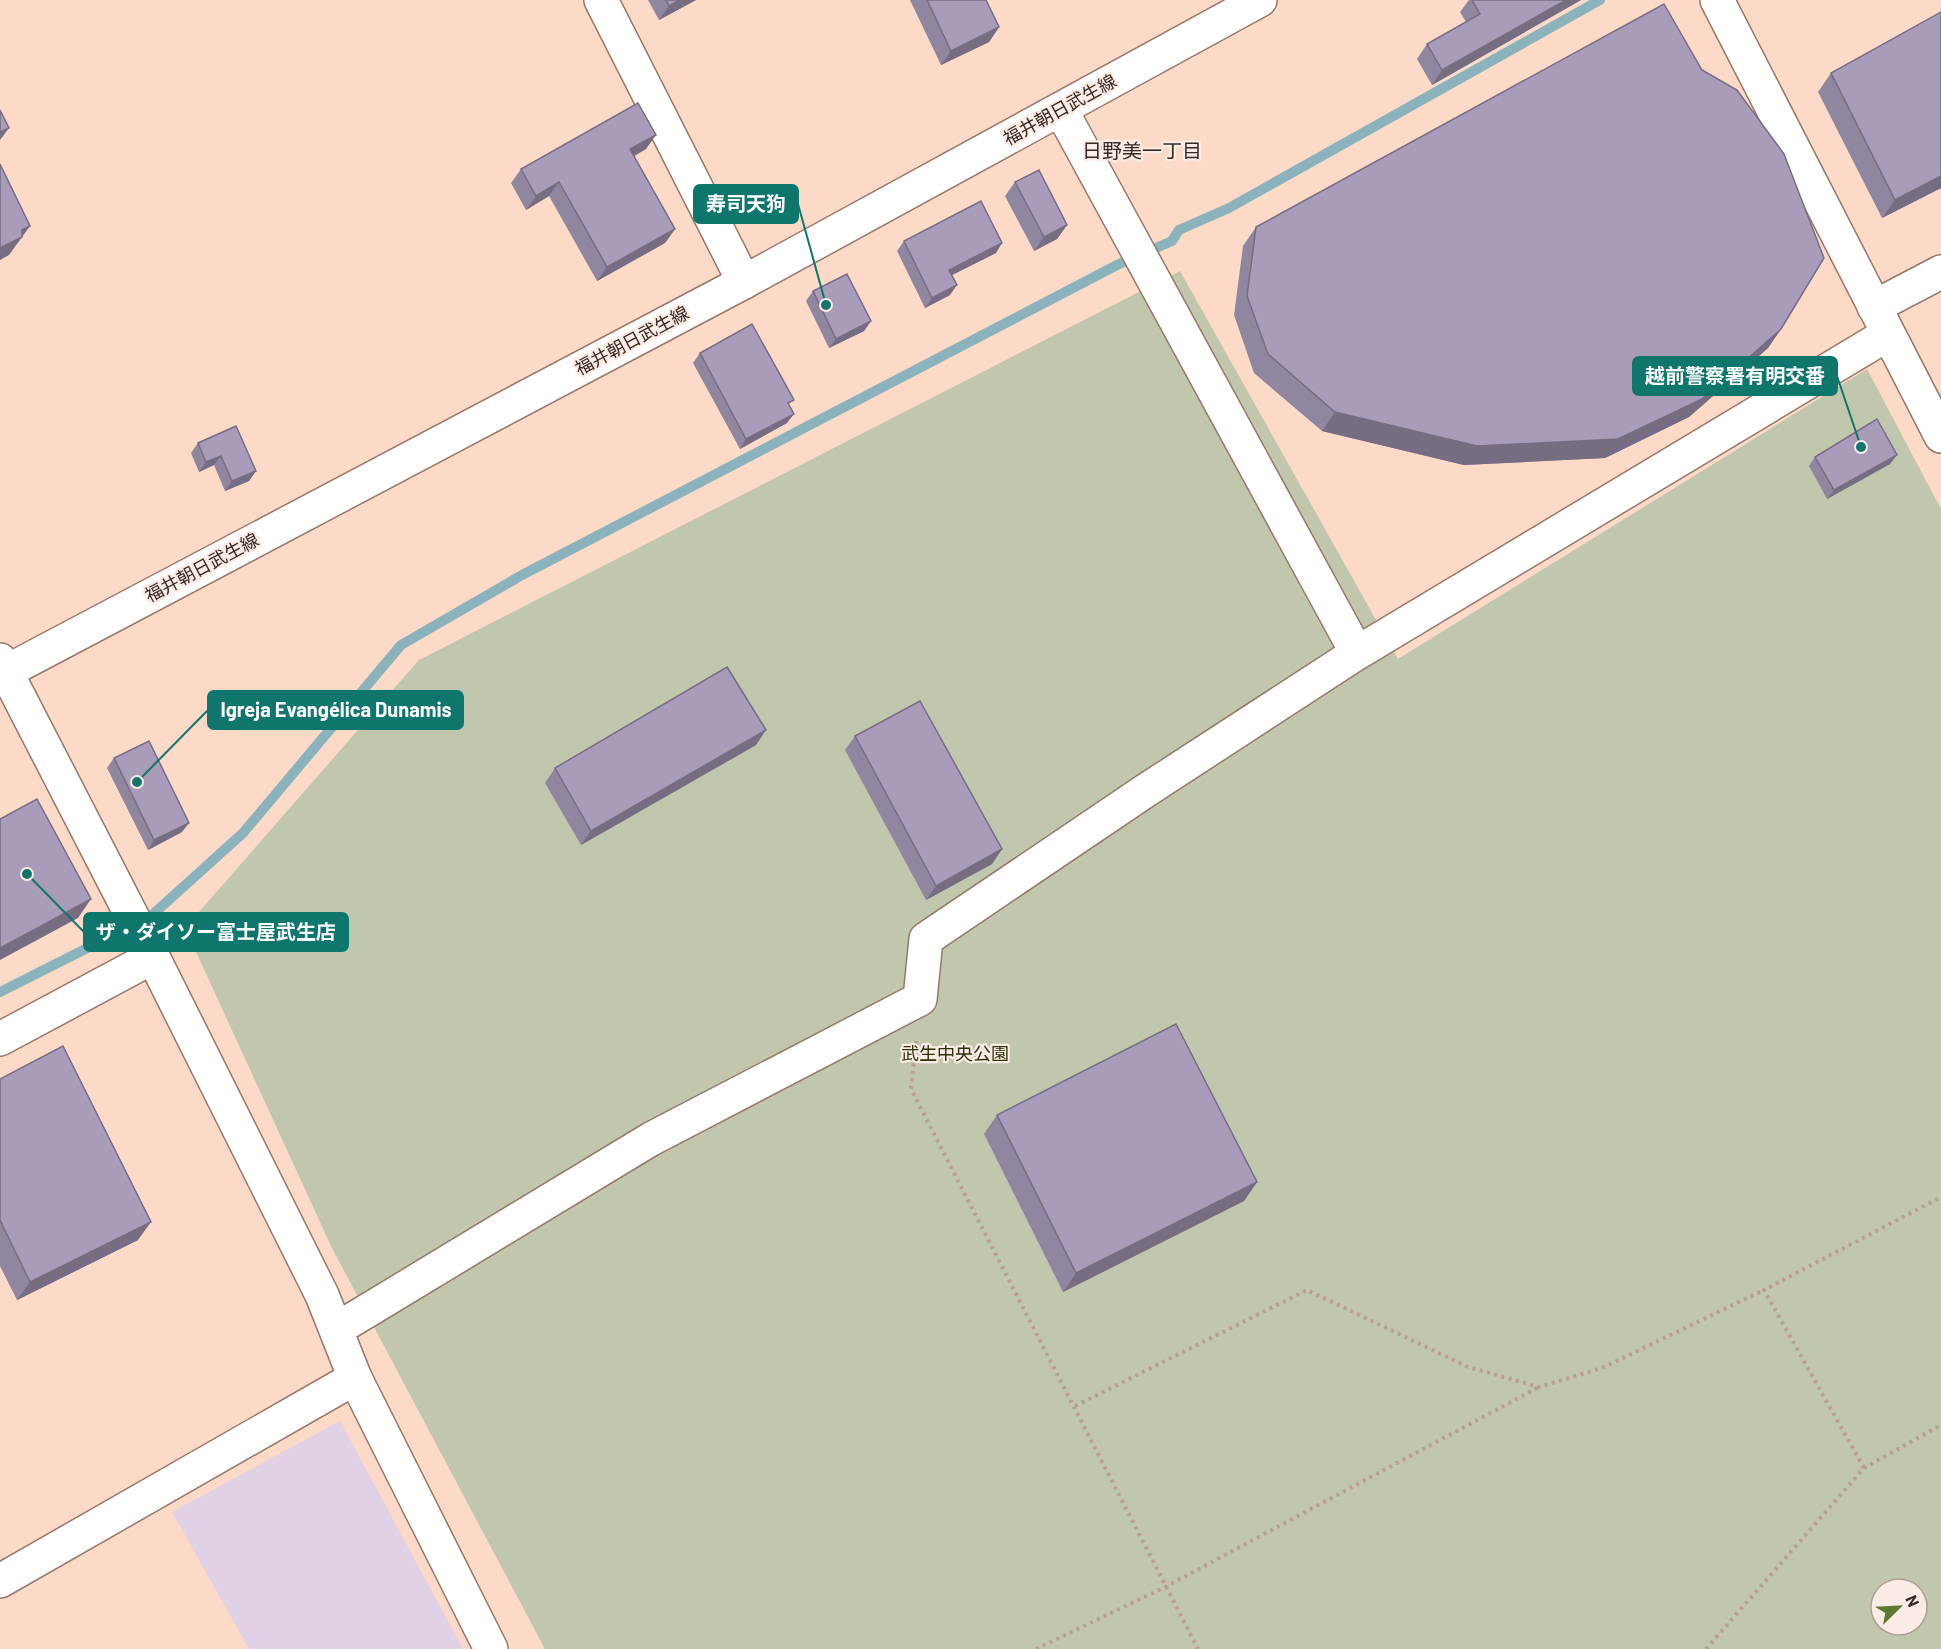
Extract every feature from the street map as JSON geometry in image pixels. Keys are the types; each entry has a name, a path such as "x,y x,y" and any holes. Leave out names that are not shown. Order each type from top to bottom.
{"street":[{"path":"601,0 744,282"},
{"name":"福井朝日武生線","path":"2,669 744,282 1260,0"},
{"path":"1717,0 1941,436"},
{"path":"1061,110 1357,652"},
{"path":"337,1329 651,1139 920,999 926,939 1145,790 1357,652 1881,320 1941,272"},
{"path":"2,669 153,957 337,1329 355,1378 492,1649"},
{"path":"0,1039 153,957"},
{"path":"0,1581 355,1378"}],"path":[{"path":"920,999 911,1089 1167,1586 1197,1649"},
{"path":"1036,1649 1167,1586 1539,1387 1602,1368 1764,1290 1941,1197"},
{"path":"1075,1406 1307,1290 1468,1367 1539,1387"},
{"path":"1764,1290 1864,1468"},
{"path":"1706,1649 1864,1468 1941,1425"}],"shaded area":[{"path":"340,1421 463,1649 249,1649 172,1512"}],"green space":[{"name":"武生中央公園","path":"1180,271 1398,659 1867,369 1941,509 1941,1649 545,1649 332,1248 185,928 419,660"}],"building":[{"path":"666,0 680,0 669,6"},
{"path":"927,0 986,0 999,27 951,51"},
{"path":"1472,0 1566,0 1442,70 1427,44 1480,14"},
{"path":"1664,4 1702,70 1737,90 1784,154 1824,258 1781,329 1702,399 1618,439 1477,446 1335,412 1268,354 1247,296 1256,227"},
{"path":"1941,12 1941,176 1895,200 1831,73"},
{"path":"638,103 656,135 630,149 675,229 607,267 559,182 536,196 521,169"},
{"path":"0,110 9,128 0,132"},
{"path":"0,164 30,226 22,230 22,237 0,248"},
{"path":"1039,170 1067,225 1044,237 1015,182"},
{"path":"981,201 1002,243 949,270 957,285 932,298 904,241"},
{"path":"847,274 871,321 836,339 813,291"},
{"path":"752,324 794,400 788,403 794,414 746,439 700,353"},
{"path":"1877,419 1897,455 1834,490 1815,457"},
{"path":"236,426 256,471 232,481 221,456 206,462 198,443"},
{"path":"727,667 766,730 591,831 555,768"},
{"path":"920,701 1002,849 936,886 855,736"},
{"path":"149,741 189,823 154,840 114,758"},
{"path":"37,799 91,899 0,948 0,819"},
{"path":"1176,1024 1257,1182 1076,1273 997,1115"},
{"path":"63,1046 151,1222 30,1282 0,1220 0,1079"}],"waterway":[{"path":"0,992 151,916 243,833 401,645 522,575 1119,264 1172,241 1179,230 1229,208 1600,0"}],"place":[{"name":"寿司天狗","path":"826,305"},
{"name":"越前警察署有明交番","path":"1861,447"},
{"name":"Igreja Evangélica Dunamis","path":"137,782"},
{"name":"ザ・ダイソー富士屋武生店","path":"27,874"}],"district":[{"name":"日野美一丁目","path":"1142,151"}]}
